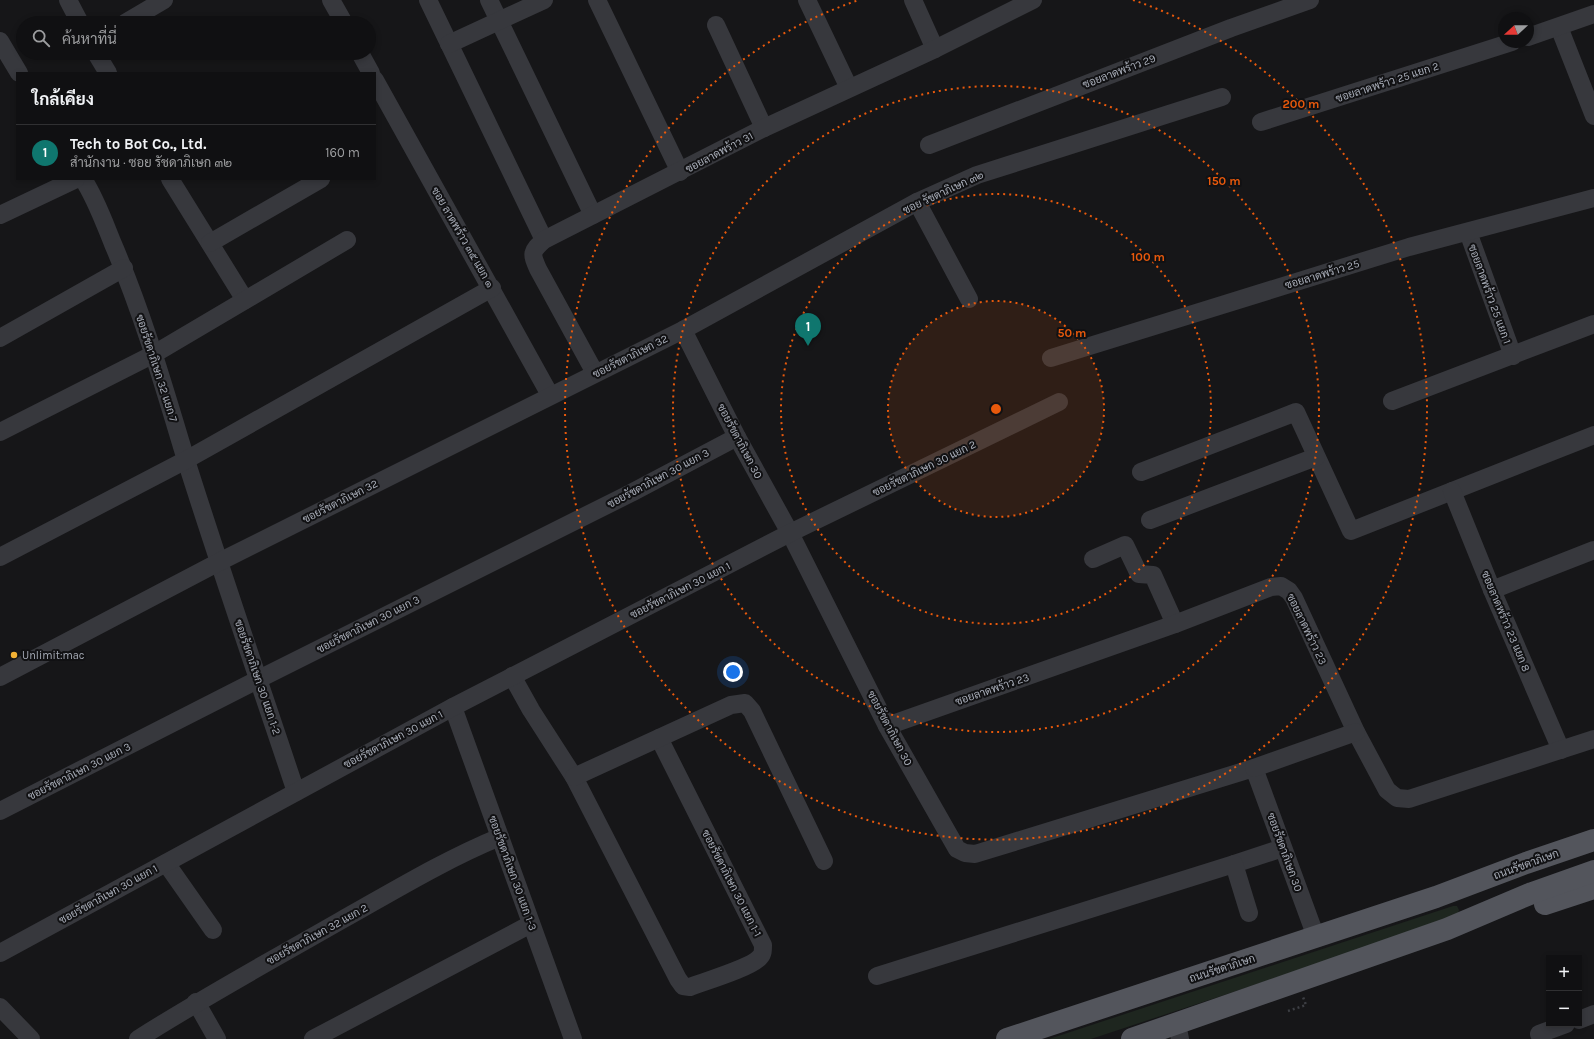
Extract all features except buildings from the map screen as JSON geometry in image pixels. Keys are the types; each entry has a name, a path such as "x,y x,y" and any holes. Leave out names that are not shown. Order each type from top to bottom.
{"main road":[{"name":"ถนนรัชดาภิเษก","path":"1007,1039 1436,897 1526,863 1594,840"},
{"name":"ถนนรัชดาภิเษก","path":"1436,897 1534,871 1594,853"},
{"path":"1132,1039 1179,1032 1447,929 1532,893 1594,871"},
{"path":"1447,929 1550,902 1594,888"}],"street":[{"path":"68,0 76,16"},
{"path":"137,16 164,0"},
{"path":"331,0 340,16"},
{"path":"428,0 544,240"},
{"path":"490,0 593,215"},
{"path":"449,44 500,22 544,0"},
{"path":"597,0 680,172"},
{"path":"807,0 849,88"},
{"path":"912,0 935,49"},
{"name":"ซอยลาดพร้าว 31","path":"595,373 532,256 534,249 544,240 764,128 935,49 1033,0"},
{"name":"ซอยลาดพร้าว 29","path":"929,144 1231,28 1310,0"},
{"path":"1534,35 1594,14"},
{"path":"716,25 764,128"},
{"path":"1559,27 1594,116"},
{"path":"0,40 18,72"},
{"name":"ซอยลาดพร้าว 25 แยก 2","path":"1261,122 1498,46"},
{"path":"100,60 107,72"},
{"path":"364,60 370,72"},
{"name":"ซอย ลาดพร้าว ๓๕ แยก ๑","path":"376,82 492,288 550,395"},
{"name":"ซอย รัชดาภิเษก ๓๒","path":"683,330 918,202 977,175 1222,97"},
{"path":"0,214 74,180"},
{"name":"ซอยรัชดาภิเษก 32 แยก 7","path":"84,180 94,197 124,268 154,354 219,562"},
{"path":"171,180 245,300"},
{"path":"210,243 319,180"},
{"name":"ซอยลาดพร้าว 25","path":"1051,358 1409,247 1594,198"},
{"path":"918,202 969,299"},
{"name":"ซอยลาดพร้าว 25 แยก 1","path":"1468,232 1513,356"},
{"path":"0,432 154,354 347,240"},
{"path":"0,338 124,268"},
{"path":"0,557 186,460 492,288"},
{"name":"ซอยลาดพร้าว 25 แยก 1","path":"1392,401 1594,324"},
{"name":"ซอยรัชดาภิเษก 32","path":"0,677 219,562 550,395 683,330"},
{"name":"ซอยรัชดาภิเษก 30","path":"683,330 737,437 790,533 887,726 957,849 965,853 975,854 1254,768 1356,732"},
{"name":"ซอยรัชดาภิเษก 30 แยก 2","path":"790,533 1059,402"},
{"path":"1141,472 1296,412 1350,531 1594,435"},
{"name":"ซอยรัชดาภิเษก 30 แยก 3","path":"0,811 259,679 631,493 737,437"},
{"path":"1150,520 1316,457"},
{"name":"ซอยลาดพร้าว 23 แยก 8","path":"1452,491 1492,590 1561,750"},
{"name":"ซอยรัชดาภิเษก 30 แยก 1","path":"0,953 453,707 790,533"},
{"path":"1093,559 1125,545 1140,574 1153,575 1175,624"},
{"path":"1492,590 1594,550"},
{"name":"ซอยรัชดาภิเษก 30 แยก 1-2","path":"219,562 296,792"},
{"name":"ซอยลาดพร้าว 23","path":"887,726 1175,624 1271,587 1281,586 1289,591 1294,598 1356,732 1387,790 1397,798 1409,799 1594,739"},
{"name":"ซอยรัชดาภิเษก 30 แยก 1-1","path":"512,676 531,710 574,777 678,979 683,986 690,987 746,966 759,959 763,951 763,946 659,738"},
{"path":"574,777 731,706 745,703 752,711 824,861"},
{"name":"ซอยรัชดาภิเษก 30 แยก 1-3","path":"453,707 573,1039"},
{"name":"ซอยรัชดาภิเษก 30","path":"1254,768 1316,937"},
{"name":"ซอยรัชดาภิเษก 32 แยก 2","path":"138,1039 196,1002 428,872 500,837"},
{"path":"878,976 1284,848"},
{"path":"166,862 213,930"},
{"path":"1234,864 1249,913"},
{"path":"313,1039 531,924"},
{"path":"196,1002 217,1039"},
{"path":"0,1007 31,1039"},
{"path":"1582,1019 1594,1014"},
{"path":"1539,1034 1558,1027"}],"path":[{"path":"1288,1011 1306,1005"}],"shaded area":[{"path":"1453,906 1457,906 1459,910 1458,914 1318,964 1091,1039 1049,1039"}],"place":[{"name":"Tech to Bot Co., Ltd.","path":"808,346"},
{"name":"Unlimit:mac","path":"14,655"}]}
